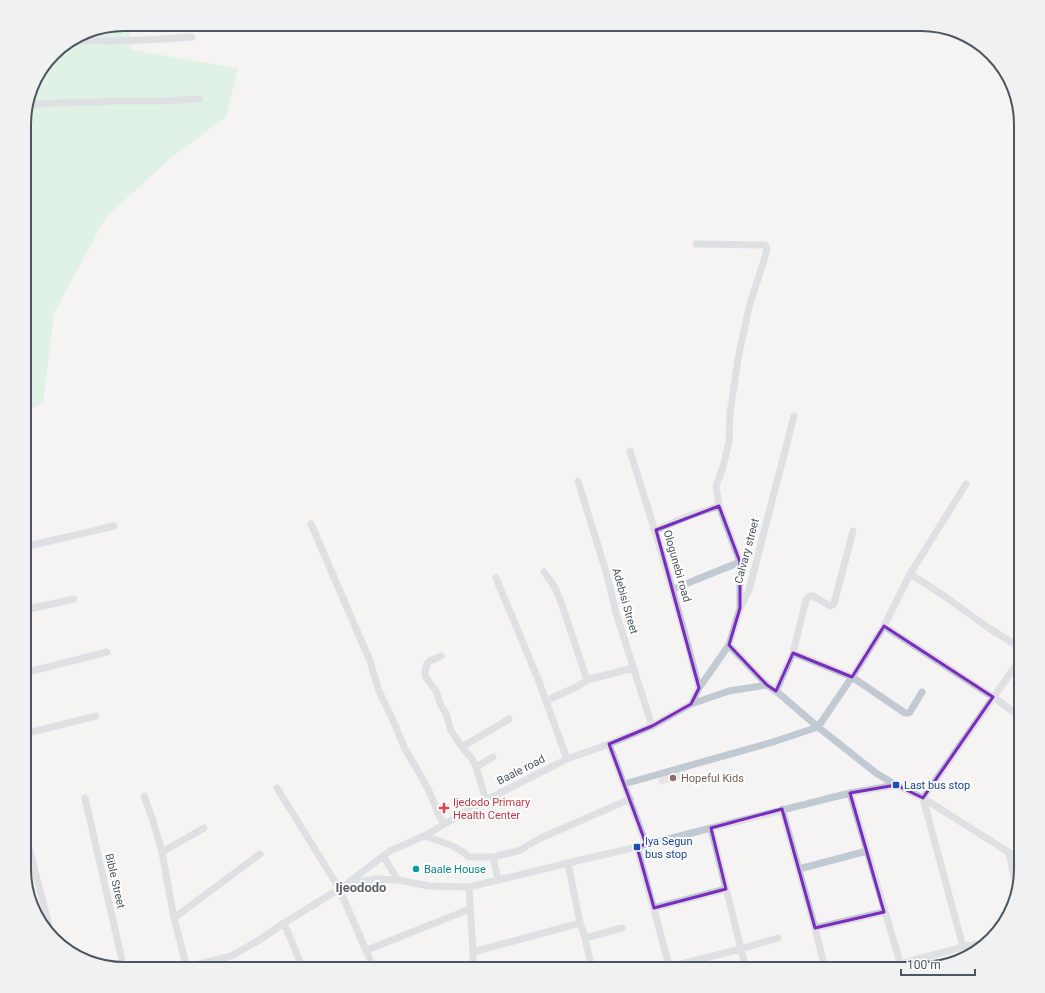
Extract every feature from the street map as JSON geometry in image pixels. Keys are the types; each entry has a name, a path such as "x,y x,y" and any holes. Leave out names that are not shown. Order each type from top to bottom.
{"street":[{"path":"84,40 128,41 192,37"},
{"path":"33,105 199,99"},
{"path":"696,244 765,245 767,249 749,307 738,359 730,413 729,442 723,467 716,486 719,506 740,562 740,608"},
{"name":"Calvary street","path":"691,704 699,688 729,645 740,608 749,590 794,416"},
{"name":"Ologunebi road","path":"630,451 656,530 699,688"},
{"name":"Adebisi Street","path":"578,481 607,575 616,613 652,726"},
{"path":"624,784 772,742 818,727 884,626 910,574 966,484"},
{"path":"656,530 689,516 719,506"},
{"path":"311,524 370,661 379,691 405,749 424,781 444,824"},
{"path":"31,545 114,526"},
{"path":"776,691 793,653 806,600 809,596 813,596 830,606 834,604 853,531"},
{"path":"673,589 740,562"},
{"path":"544,572 554,586 561,602 587,680"},
{"path":"910,574 1014,644"},
{"path":"496,578 538,678 567,759"},
{"path":"31,608 74,599"},
{"path":"884,626 1014,712"},
{"path":"729,645 767,685 876,773 896,785 923,798 1014,856"},
{"path":"31,671 107,652"},
{"path":"793,653 852,677 905,714 910,712 922,692"},
{"path":"441,656 426,664 424,670 425,676 436,691 446,713 451,731 472,758 486,800"},
{"path":"546,701 578,686 587,680 633,668"},
{"path":"963,947 923,798 1014,668"},
{"name":"Baale road","path":"349,883 390,851 424,836 486,800 567,759 609,744 652,726 691,704 729,691 767,685"},
{"path":"31,732 96,716"},
{"path":"462,747 509,719"},
{"path":"609,744 646,844"},
{"path":"476,767 493,757"},
{"path":"209,962 231,956 258,941 284,923 349,883 375,879 398,880 429,886 469,886 637,848 646,844 782,809 850,793 896,785"},
{"path":"277,788 340,888 371,962"},
{"path":"850,793 899,962"},
{"path":"144,796 162,852 174,918 185,962"},
{"name":"Bible Street","path":"85,798 122,962"},
{"path":"424,836 445,842 465,853 469,857 493,857 518,851 541,838 630,799"},
{"path":"782,809 823,962"},
{"path":"162,852 204,828"},
{"path":"710,828 744,962"},
{"path":"637,848 668,962"},
{"path":"799,869 867,851"},
{"path":"1009,853 1014,875"},
{"path":"174,918 260,854"},
{"path":"31,855 49,924"},
{"path":"383,856 398,880"},
{"path":"493,857 498,880"},
{"path":"568,863 580,923 590,962"},
{"path":"469,886 473,962"},
{"path":"654,908 726,889"},
{"path":"367,950 470,909"},
{"path":"815,928 884,912"},
{"path":"284,923 300,962"},
{"path":"473,952 580,923"},
{"path":"585,938 622,928"},
{"path":"692,962 778,938"},
{"path":"916,962 975,945"}],"highlighted area":[{"path":"719,506 740,562 740,608 729,645 767,685 776,691 793,653 852,677 884,626 993,697 923,798 896,785 850,793 884,912 815,928 782,809 711,828 726,889 654,908 637,847 646,844 609,744 652,726 691,704 699,688 656,530"}],"shaded area":[{"name":"Hopeful Kids","path":"685,770 687,777 660,785 658,779"}],"green space":[{"path":"124,31 129,31 132,50 238,68 226,117 173,156 106,217 54,313 43,402 31,410 31,118 38,88 47,72 58,58 78,43 100,34"}],"place":[{"name":"Hopeful Kids","path":"673,778"},
{"name":"Last bus stop","path":"896,785"},
{"name":"Ijedodo Primary Health Center","path":"444,808"},
{"name":"Iya Segun bus stop","path":"637,847"},
{"name":"Baale House","path":"416,869"}],"district":[{"name":"Ijeododo","path":"361,887"}]}
